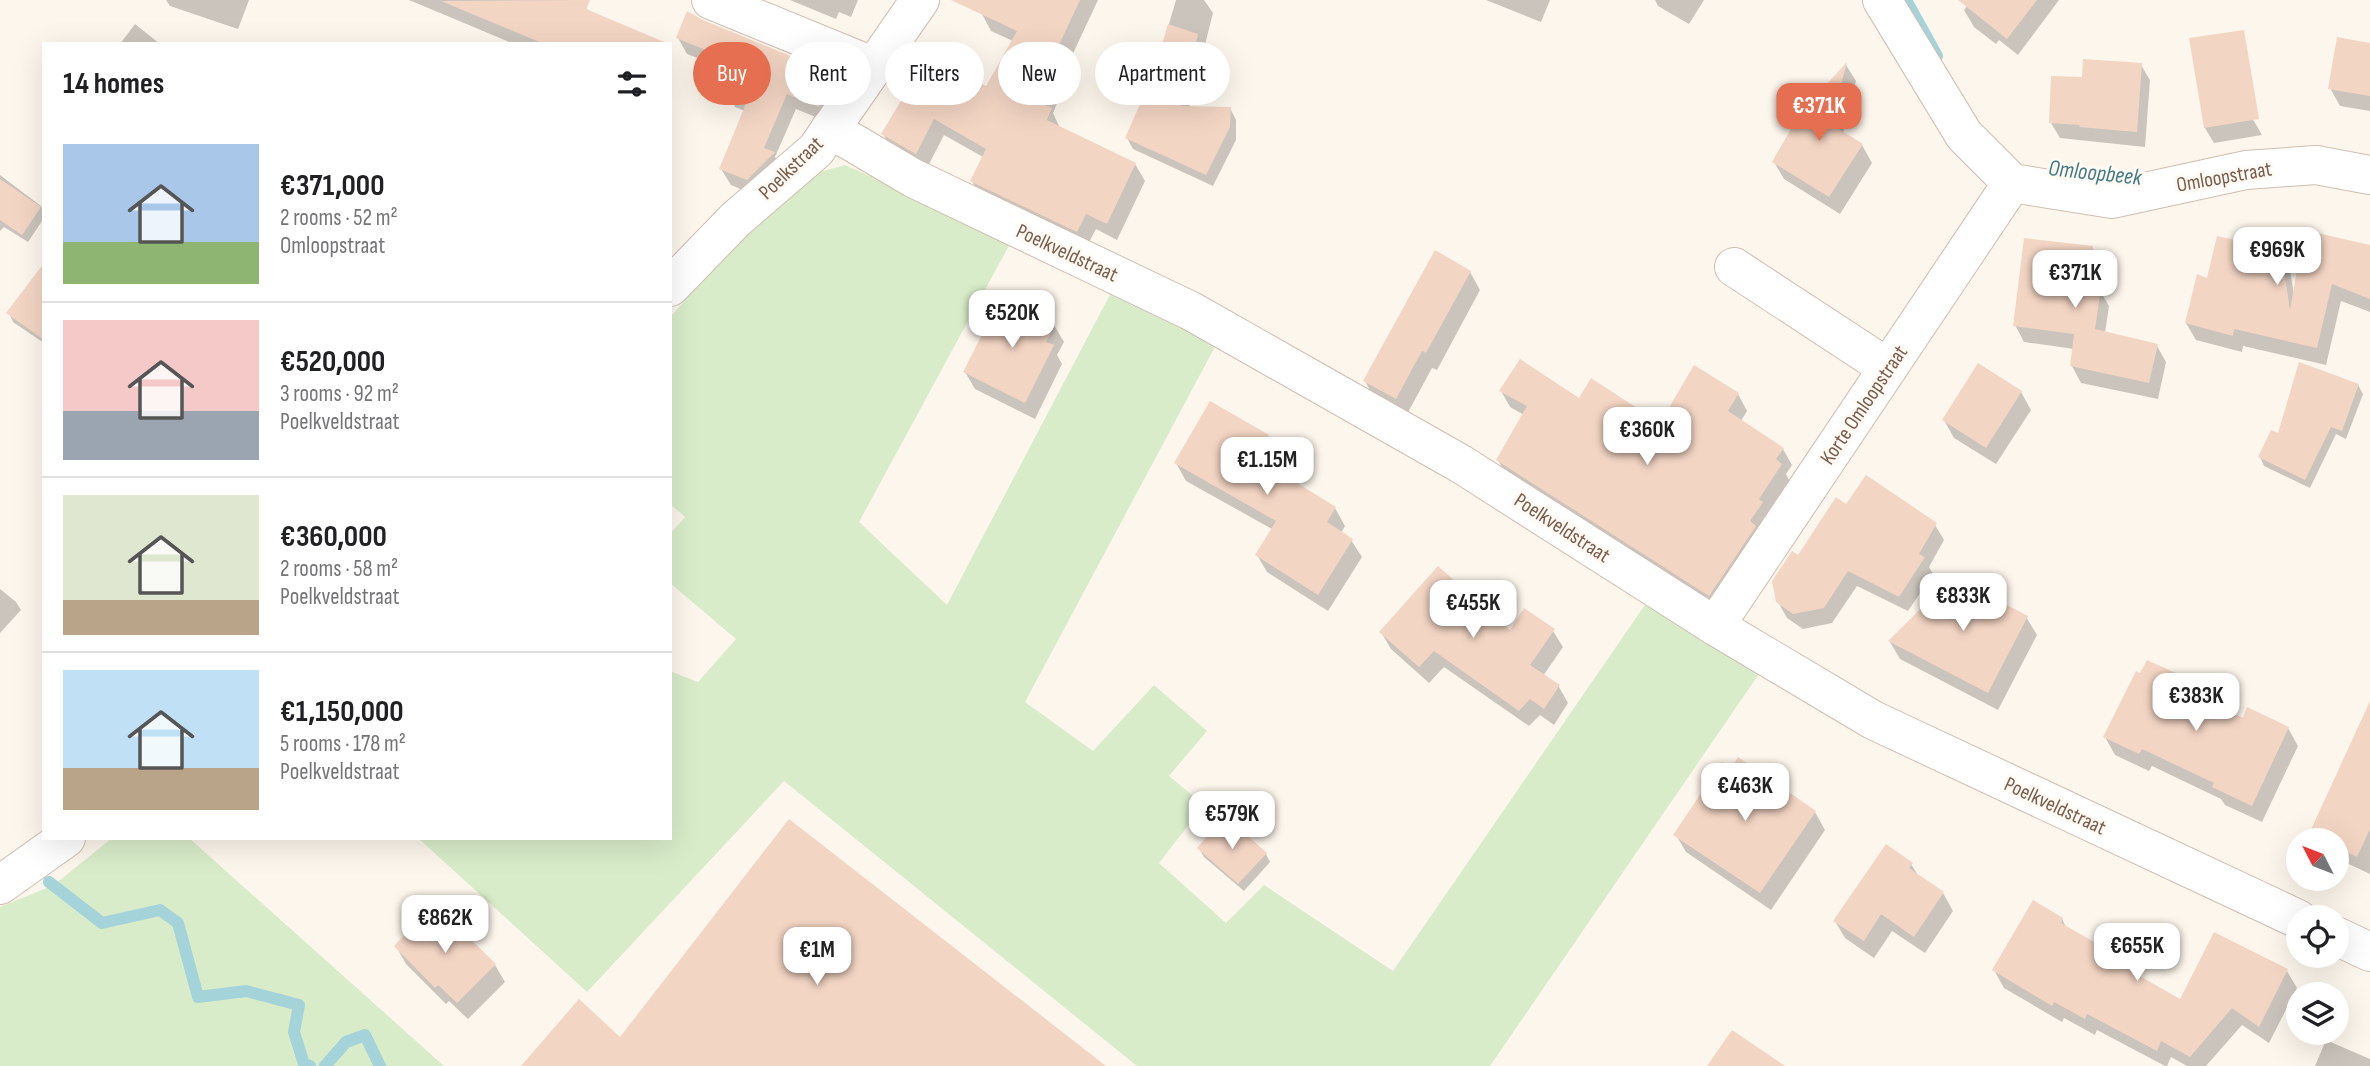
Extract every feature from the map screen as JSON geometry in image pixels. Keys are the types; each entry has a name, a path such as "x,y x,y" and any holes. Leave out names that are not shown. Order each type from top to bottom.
{"street":[{"path":"711,0 875,67"},
{"name":"Poelkstraat","path":"672,285 735,220 816,150 920,0"},
{"path":"1882,0 1964,135 2012,183"},
{"name":"Poelkveldstraat","path":"830,129 914,177 1202,318 1461,464 1716,626 1873,720 2286,913"},
{"name":"Omloopstraat","path":"2012,183 2112,199 2246,170 2316,165 2370,175"},
{"name":"Korte Omloopstraat","path":"1716,626 2012,183"},
{"path":"1734,267 1888,368"},
{"path":"0,884 63,840"},
{"path":"2349,942 2370,952"}],"green space":[{"path":"845,165 1012,240 859,522 947,605 1114,287 1217,343 1025,702 1093,751 1154,685 1207,731 1169,776 1204,805 1159,863 1226,923 1264,885 1393,971 1649,599 1761,671 1490,1066 1137,1066 784,781 587,992 420,840 672,840 672,672 698,682 736,639 672,585 672,532 685,517 672,506 672,315 787,191 816,173"},
{"path":"110,840 191,840 444,1066 0,1066 0,907 54,885"}],"building":[{"path":"590,0 586,9 664,42 539,42 441,1"},
{"path":"951,0 1080,0 1060,42 1011,42 1017,31"},
{"path":"1958,0 2037,0 2007,39"},
{"path":"687,11 756,42 693,42 693,45 676,38"},
{"path":"1168,24 1198,34 1196,42 1163,42"},
{"path":"2244,30 2259,119 2204,128 2189,38"},
{"path":"2337,37 2370,43 2370,96 2328,89"},
{"path":"771,48 785,54 785,99 764,148 775,152 747,180 719,169 745,105 771,105"},
{"path":"2083,59 2142,63 2137,132 2049,123 2051,76 2082,77"},
{"path":"1847,62 1831,124 1863,144 1829,197 1772,162 1799,115"},
{"path":"998,65 998,105 1045,105 1052,108 1047,120 1136,163 1107,224 1086,214 1077,232 970,181 986,149 934,119 916,154 881,134 898,105 984,105 984,85 986,86"},
{"path":"1140,105 1231,107 1230,127 1206,175 1125,138"},
{"path":"0,179 41,207 22,235 0,220"},
{"path":"2304,230 2370,245 2370,299 2332,284 2317,348 2234,329 2233,336 2185,323 2197,274 2207,278 2217,236 2281,250 2290,310"},
{"path":"2024,238 2093,246 2089,286 2101,288 2095,329 2158,344 2149,383 2070,366 2074,334 2013,326"},
{"path":"1435,250 1471,271 1426,353 1422,351 1396,399 1363,381"},
{"path":"42,266 42,339 6,313"},
{"path":"1001,297 1055,324 1046,342 1054,345 1025,403 963,372"},
{"path":"1520,359 1579,398 1591,378 1660,423 1694,365 1739,393 1728,411 1784,448 1776,459 1782,464 1759,499 1763,502 1750,521 1756,526 1709,596 1496,460 1527,406 1499,391"},
{"path":"2299,362 2359,384 2342,431 2331,427 2305,480 2258,457 2271,430 2278,433"},
{"path":"1978,363 2022,391 1986,448 1942,420"},
{"path":"1210,401 1269,435 1256,458 1336,507 1327,522 1353,539 1318,595 1255,555 1276,521 1174,463"},
{"path":"1866,475 1937,523 1919,554 1925,557 1899,597 1848,571 1824,608 1793,614 1776,602 1772,581 1792,551 1798,555 1836,497 1846,504"},
{"path":"1438,566 1510,630 1524,608 1555,629 1530,665 1560,685 1544,709 1530,699 1519,711 1434,651 1419,667 1379,632"},
{"path":"1953,577 2028,616 1988,693 1888,641"},
{"path":"2147,660 2180,675 2175,686 2243,718 2247,707 2289,727 2252,806 2212,787 2214,783 2142,749 2139,754 2103,737 2136,671 2140,673"},
{"path":"2370,701 2370,829 2357,857 2349,853 2349,828 2312,828"},
{"path":"1738,757 1816,811 1760,893 1673,835 1722,762 1731,768"},
{"path":"789,819 1106,1066 521,1066 579,999 620,1037"},
{"path":"1222,819 1238,833 1241,830 1267,853 1238,884 1197,848"},
{"path":"1886,844 1913,863 1909,868 1944,892 1914,937 1881,914 1864,941 1833,921"},
{"path":"2033,900 2063,918 2061,923 2120,957 2117,963 2180,999 2214,932 2288,969 2259,1027 2232,1008 2190,1057 2161,1041 2157,1051 2087,1014 2085,1019 2054,1002 2052,1006 1992,970"},
{"path":"432,907 458,933 461,930 496,964 457,1003 438,985 435,988 394,946"},
{"path":"1732,1030 1785,1066 1707,1066"}],"waterway":[{"name":"Omloopbeek","path":"1906,0 1937,56"},
{"name":"Omloopbeek","path":"2087,176 2131,179"},
{"path":"49,882 102,923 160,910 178,923 198,997 246,991 299,1005 294,1032 304,1064 310,1066"},
{"path":"325,1066 346,1042 365,1035 380,1066"}]}
